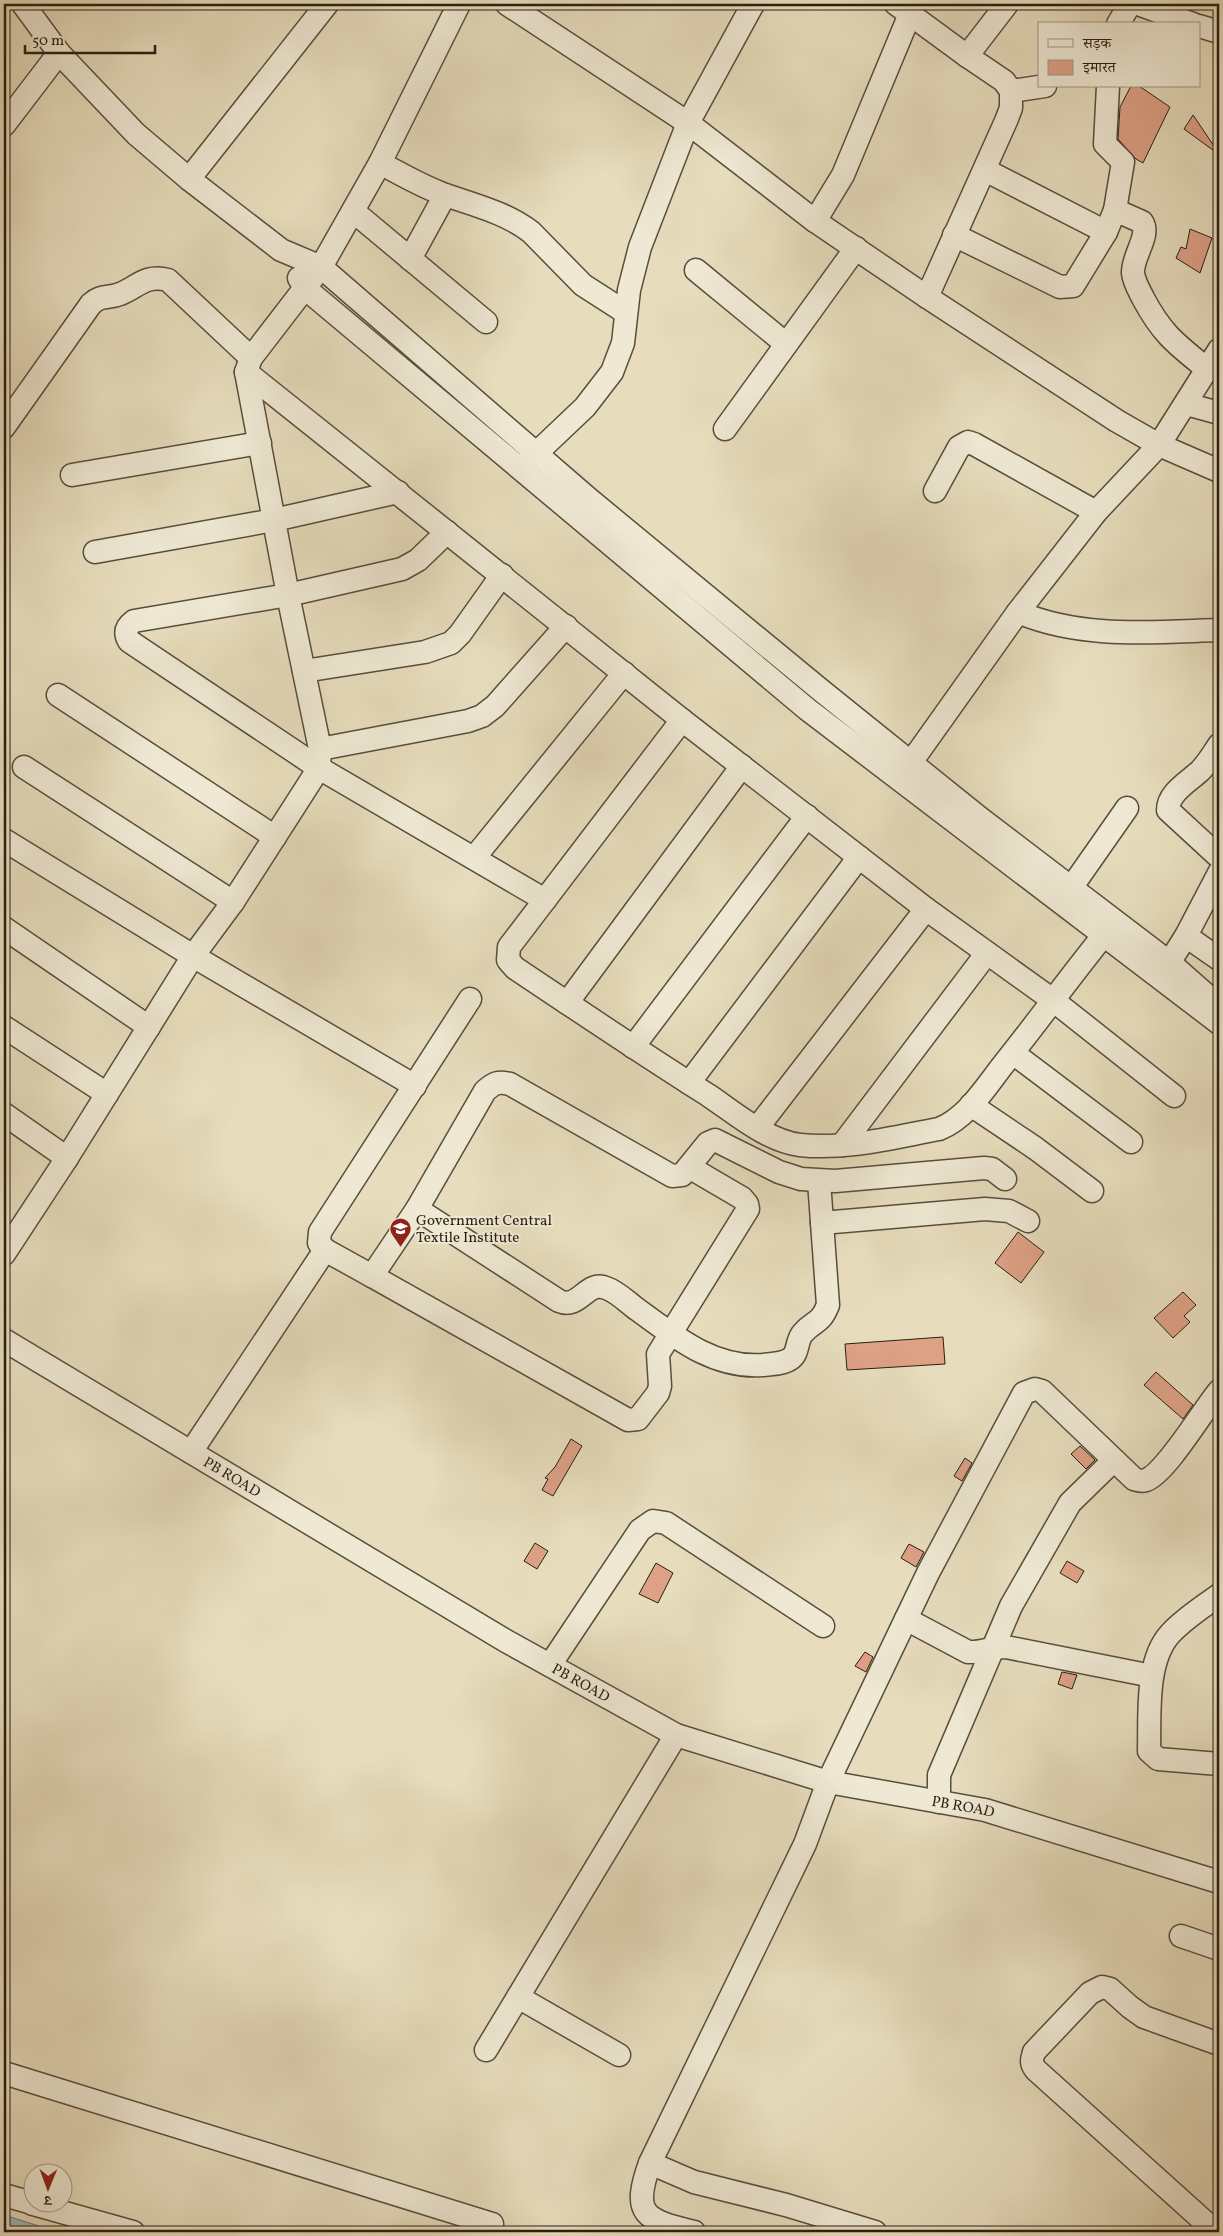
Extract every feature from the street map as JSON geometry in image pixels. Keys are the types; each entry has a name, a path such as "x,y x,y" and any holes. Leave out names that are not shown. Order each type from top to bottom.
{"street":[{"path":"23,4 59,53 136,134 189,179 281,250 321,267 528,461 807,709 904,771 1164,971 1219,1006"},
{"path":"189,179 327,4"},
{"path":"4,1254 67,1158 193,956 233,902 275,837 320,758 260,443 249,365 306,290 321,267 380,163 459,4"},
{"path":"507,4 688,123 815,220 927,297 1117,421 1159,445 1219,471"},
{"path":"528,461 585,407 612,372 623,343 625,312 640,247 688,123 753,4"},
{"path":"967,56 1007,4"},
{"path":"1120,22 1141,5 1188,22"},
{"path":"815,220 843,175 903,9 1004,81 1011,91 1011,108 927,297"},
{"path":"1200,26 1219,32"},
{"path":"4,125 59,53"},
{"path":"1011,91 1038,87"},
{"path":"954,235 1060,287 1068,288 1076,283 1106,232 1115,210 1123,162 1105,144 1108,88"},
{"path":"380,163 445,195 521,224 583,285 625,312"},
{"path":"985,170 1106,232"},
{"path":"410,259 445,195"},
{"path":"1115,210 1142,222 1144,225 1144,235 1136,254 1133,273 1134,282 1155,321 1170,340 1207,369"},
{"path":"353,211 486,322"},
{"path":"725,429 856,248"},
{"path":"281,250 306,290 823,692 904,771"},
{"path":"696,270 786,344"},
{"path":"4,427 91,304 104,296 123,293 141,281 153,278 168,280 249,365 447,532 682,720 926,909 1054,1001 1174,1096"},
{"path":"904,771 1018,612 1096,512 1159,445 1219,350"},
{"path":"1186,404 1219,413"},
{"path":"935,491 958,447 968,442 1096,512"},
{"path":"72,475 260,443"},
{"path":"95,552 274,520 398,492"},
{"path":"447,532 418,560 402,569 288,595 134,621 128,625 126,636 129,641 320,758 474,858 546,900"},
{"path":"304,671 425,652 451,643 460,634 502,575"},
{"path":"1018,612 1044,622 1076,629 1150,632 1219,630"},
{"path":"320,758 482,716 495,706 566,626"},
{"path":"474,858 624,673"},
{"path":"807,709 823,692"},
{"path":"58,695 275,837"},
{"path":"682,720 509,947 508,960 515,968 567,1003 758,1128 785,1141 801,1145 842,1145 939,1130 952,1124 971,1105 1013,1053 1108,929"},
{"path":"1219,745 1200,770 1170,799 1168,810 1219,857"},
{"path":"567,1003 742,766"},
{"path":"24,768 233,902"},
{"path":"1071,888 1128,808"},
{"path":"633,1047 807,816"},
{"path":"4,840 193,956 415,1086"},
{"path":"689,1083 859,857"},
{"path":"1164,971 1186,936 1219,873"},
{"path":"1047,881 1071,888 1108,929"},
{"path":"758,1128 926,909"},
{"path":"4,928 149,1027"},
{"path":"1186,936 1219,959"},
{"path":"842,1145 987,953"},
{"path":"1164,971 1219,1024"},
{"path":"470,1000 320,1232 320,1243 325,1250 628,1420 638,1419 658,1393 661,1378 658,1354 748,1209 747,1204 742,1198 689,1167"},
{"path":"4,1027 107,1094"},
{"path":"1013,1053 1131,1142"},
{"path":"372,1276 417,1209 485,1092 492,1084 500,1082 510,1084 665,1174 678,1177 682,1175 708,1143 716,1140 790,1177 819,1181 984,1168 992,1170 1005,1179"},
{"path":"971,1105 1035,1148 1092,1191"},
{"path":"4,1114 67,1158"},
{"path":"417,1209 559,1301 566,1304 573,1303 593,1288 602,1287 613,1291 670,1333 706,1355 736,1365 771,1364 790,1360 802,1333 818,1322 828,1306 819,1181"},
{"path":"822,1223 993,1209 1009,1211 1028,1221"},
{"path":"191,1452 325,1250"},
{"name":"PB ROAD","path":"4,1340 550,1665 676,1734 828,1782 985,1810 1219,1882"},
{"path":"694,2232 660,2224 644,2210 642,2187 650,2163 805,1844 828,1782 906,1619 948,1534 1024,1393 1035,1389 1042,1391 1134,1479 1147,1480 1181,1445 1219,1391"},
{"path":"939,1802 939,1775 1011,1606 1061,1516 1080,1492 1114,1460"},
{"path":"550,1665 640,1530 646,1524 653,1522 666,1522 823,1626"},
{"path":"1219,1595 1171,1633 1159,1653 1152,1676 1149,1752 1152,1756 1158,1758 1219,1764"},
{"path":"906,1619 968,1652 1006,1646 1152,1676"},
{"path":"486,2050 676,1734"},
{"path":"1181,1936 1219,1950"},
{"path":"1207,2223 1036,2070 1032,2065 1032,2059 1034,2052 1090,1993 1102,1987 1110,1989 1130,2008 1144,2017 1219,2044"},
{"path":"518,1997 618,2055"},
{"path":"4,2073 492,2224"},
{"path":"650,2163 694,2182 786,2205 876,2232"},
{"path":"4,2195 22,2201"},
{"path":"69,2214 133,2232"}],"water":[{"path":"4,2215 58,2232 4,2232"}],"building":[{"path":"1130,88 1142,88 1170,107 1143,163 1136,159 1118,139 1120,107"},
{"path":"1193,115 1218,152 1217,153 1184,129"},
{"path":"1190,229 1212,238 1200,273 1176,258 1181,247 1186,249"},
{"path":"1018,1232 1044,1252 1021,1283 995,1263"},
{"path":"1183,1292 1196,1305 1184,1316 1190,1322 1173,1338 1154,1318"},
{"path":"943,1337 945,1364 847,1370 845,1344"},
{"path":"1156,1372 1193,1405 1183,1419 1144,1385"},
{"path":"571,1439 582,1446 553,1496 542,1490 548,1479 545,1478 555,1467"},
{"path":"1080,1446 1095,1460 1086,1469 1071,1454"},
{"path":"965,1458 972,1463 962,1481 954,1476"},
{"path":"535,1543 548,1551 537,1569 524,1561"},
{"path":"909,1544 924,1552 916,1567 901,1558"},
{"path":"1067,1561 1084,1571 1077,1583 1060,1573"},
{"path":"656,1563 673,1573 658,1603 639,1594"},
{"path":"865,1652 873,1657 866,1672 855,1666"},
{"path":"1062,1672 1077,1675 1072,1689 1058,1684"}],"place":[{"name":"Government Central Textile Institute","path":"400,1248"}]}
